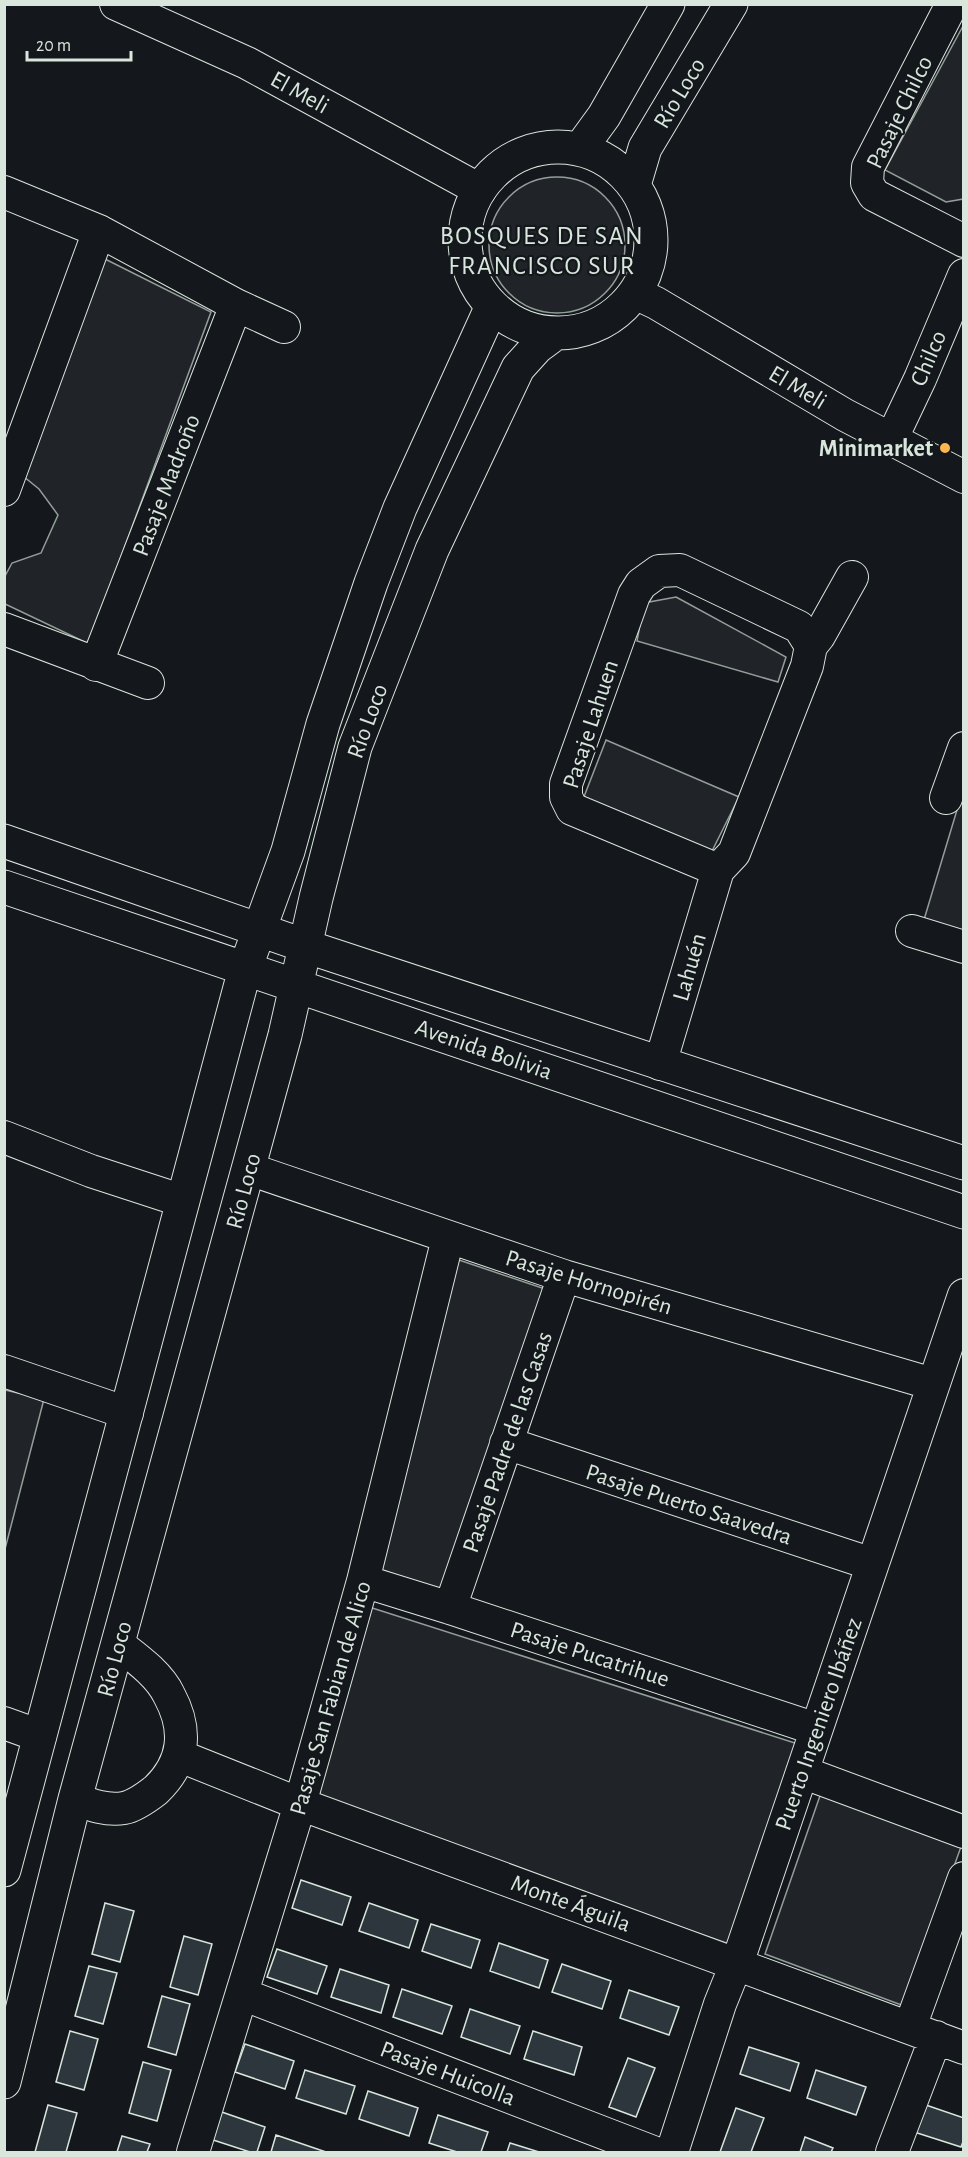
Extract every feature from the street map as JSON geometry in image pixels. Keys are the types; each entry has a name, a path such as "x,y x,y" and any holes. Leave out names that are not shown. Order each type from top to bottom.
{"street":[{"path":"580,149 604,116 668,4"},
{"name":"Río Loco","path":"634,185 645,148 731,4"},
{"name":"Pasaje Chilco","path":"952,4 868,167 867,183 874,195 963,241"},
{"name":"El Meli","path":"134,8 247,63 480,190"},
{"path":"553,146 580,149 610,162 634,185 646,211 651,239 647,267 635,293 616,313 584,330 556,333 536,331 516,324 492,306 475,282 466,254 465,235 468,216 480,190 497,169 519,155 553,146"},
{"path":"4,192 99,231 284,327"},
{"path":"4,490 99,231"},
{"name":"Chilco","path":"891,440 920,379 963,276"},
{"name":"El Meli","path":"635,293 891,440 963,477"},
{"name":"Pasaje Madroño","path":"96,664 236,304"},
{"name":"Río Loco","path":"4,1870 245,969 288,851 323,724 371,583 400,508 492,306"},
{"name":"Río Loco","path":"4,2082 75,1799 298,987 355,747 428,560 518,368 537,347 556,333"},
{"name":"Pasaje Lahuen","path":"718,870 572,809 566,797 566,784 634,595 641,584 659,571 680,570 799,627 811,646"},
{"path":"718,870 734,853 807,666 811,646 852,577"},
{"path":"4,628 148,683"},
{"path":"946,798 960,742"},
{"name":"Avenida Bolivia","path":"4,841 306,946 963,1164"},
{"name":"Lahuén","path":"660,1064 718,870"},
{"name":"Avenida Bolivia","path":"4,887 963,1212"},
{"path":"912,931 963,947"},
{"path":"4,1137 91,1171 183,1202"},
{"name":"Pasaje Hornopirén","path":"249,1169 564,1276 933,1384"},
{"name":"Pasaje San Fabian de Alico","path":"193,2152 300,1804 363,1581 448,1238"},
{"name":"Pasaje Padre de las Casas","path":"450,1608 564,1276"},
{"name":"Puerto Ingeniero Ibáñez","path":"672,2152 720,2004 802,1772 963,1294"},
{"path":"4,1371 127,1413"},
{"name":"Pasaje Puerto Saavedra","path":"506,1443 872,1564"},
{"name":"Pasaje Pucatrihue","path":"363,1581 816,1730"},
{"path":"75,1799 103,1808 125,1808 148,1797 166,1780 180,1756 182,1732 169,1693 157,1677 118,1644"},
{"path":"4,1723 40,1736"},
{"name":"Monte Águila","path":"180,1756 300,1804 936,2037"},
{"path":"802,1772 963,1832"},
{"path":"892,2152 936,2037 963,1878"},
{"name":"Pasaje Huicolla","path":"242,1994 653,2152"}],"shaded area":[{"path":"963,26 963,199 946,202 885,170"},
{"path":"557,177 583,183 605,197 619,219 625,245 619,271 605,293 583,307 557,313 531,307 509,293 495,271 489,245 495,219 509,197 531,183"},
{"path":"105,259 211,312 89,644 5,604 4,578 12,563 41,553 58,515 39,489 23,476"},
{"path":"676,597 786,657 778,682 637,641 644,603"},
{"path":"606,740 739,797 711,853 580,807"},
{"path":"963,790 963,937 923,923"},
{"path":"453,1258 548,1290 446,1593 380,1569"},
{"path":"5,1390 44,1399 5,1549"},
{"path":"366,1606 798,1744 732,1945 317,1799"},
{"path":"822,1790 962,1844 904,2006 765,1954"}],"building":[{"path":"301,1880 351,1897 342,1925 292,1908"},
{"path":"105,1903 134,1911 120,1962 92,1954"},
{"path":"369,1903 418,1920 409,1948 359,1931"},
{"path":"431,1924 480,1940 471,1968 422,1951"},
{"path":"184,1936 212,1944 198,1995 170,1987"},
{"path":"499,1943 548,1960 539,1988 490,1971"},
{"path":"277,1949 327,1966 317,1994 267,1977"},
{"path":"562,1964 611,1981 602,2009 552,1992"},
{"path":"89,1966 117,1973 103,2024 75,2016"},
{"path":"340,1969 389,1985 381,2013 331,1997"},
{"path":"402,1989 452,2006 442,2034 393,2017"},
{"path":"629,1990 679,2007 669,2035 620,2018"},
{"path":"162,1996 190,2004 176,2055 148,2047"},
{"path":"470,2009 520,2026 510,2054 461,2037"},
{"path":"70,2031 98,2039 84,2090 56,2082"},
{"path":"533,2031 582,2047 574,2075 524,2059"},
{"path":"245,2044 294,2061 285,2089 235,2072"},
{"path":"749,2047 799,2063 790,2091 740,2074"},
{"path":"628,2058 655,2068 636,2117 609,2107"},
{"path":"143,2062 171,2070 157,2121 129,2113"},
{"path":"305,2070 355,2086 346,2114 296,2098"},
{"path":"816,2070 866,2087 856,2115 807,2098"},
{"path":"368,2091 418,2108 409,2136 359,2119"},
{"path":"920,2103 964,2118 964,2139 961,2147 911,2131"},
{"path":"48,2105 77,2113 66,2152 35,2152"},
{"path":"736,2108 764,2118 751,2152 720,2152"},
{"path":"216,2110 265,2127 257,2152 250,2152 207,2138"},
{"path":"438,2115 488,2132 481,2152 457,2152 429,2143"},
{"path":"276,2135 326,2152 271,2152"},
{"path":"122,2136 150,2144 147,2152 117,2152"},
{"path":"805,2137 833,2148 831,2152 800,2152"},
{"path":"510,2143 539,2152 507,2152"}],"place":[{"name":"Minimarket","path":"945,448"}],"district":[{"name":"BOSQUES DE SAN FRANCISCO SUR","path":"542,250"}]}
